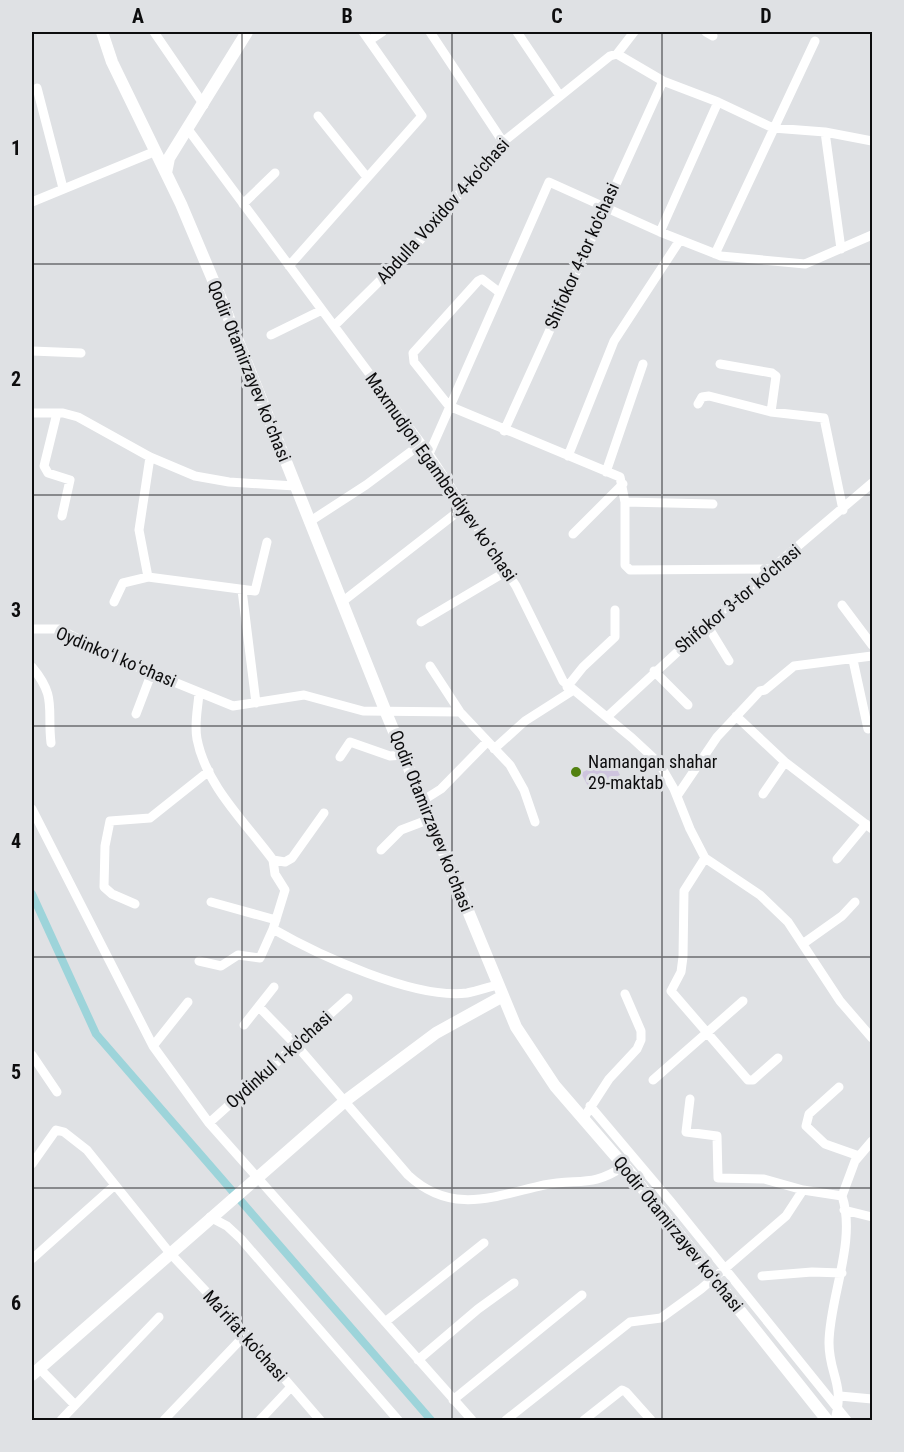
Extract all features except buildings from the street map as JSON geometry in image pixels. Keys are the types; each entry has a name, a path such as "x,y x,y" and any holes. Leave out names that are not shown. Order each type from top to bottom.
{"main road":[{"name":"Qodir Otamirzayev koʻchasi","path":"102,32 112,62 156,151 224,306 385,710 516,1027 537,1061 660,1210 827,1420"},
{"path":"166,173 169,158 204,105 246,32"},
{"path":"35,1371 254,1177 345,1101 436,1033 501,990"}],"street":[{"path":"154,32 204,105"},
{"path":"289,266 422,115 363,32"},
{"path":"369,40 382,32"},
{"path":"430,32 503,142"},
{"path":"517,32 560,96"},
{"name":"Abdulla Voxidov 4-ko'chasi","path":"334,326 416,245 503,142 610,56 617,54 634,32"},
{"path":"715,254 815,41"},
{"path":"617,54 663,81 717,102 773,128 825,132 873,141"},
{"name":"Shifokor 4-tor ko'chasi","path":"504,431 604,205 663,81"},
{"path":"37,88 63,188"},
{"path":"660,232 717,102"},
{"path":"318,116 366,176"},
{"name":"Maxmudjon Egamberdiyev koʻchasi","path":"187,128 429,454 507,571 570,689 650,753 668,776 705,858"},
{"path":"825,132 841,249"},
{"path":"32,202 156,151"},
{"path":"243,204 275,173"},
{"path":"429,454 549,182 715,254 806,264 873,235"},
{"path":"568,456 614,341 681,240"},
{"path":"499,292 482,279 478,280 413,352 414,362 449,406 504,431 620,477 625,502 625,565 630,570 772,569"},
{"path":"271,335 322,310"},
{"path":"32,351 81,353"},
{"path":"606,472 643,364"},
{"path":"720,364 772,373 776,376 771,412"},
{"path":"698,404 702,397 709,396 771,412 824,418 843,510"},
{"path":"32,413 57,413 78,417 150,457 195,476 229,482 295,486"},
{"path":"57,413 44,466 48,473 70,480 62,516"},
{"path":"309,522 366,485 421,444"},
{"path":"148,577 139,530 150,457"},
{"name":"Shifokor 3-tor koʼchasi","path":"607,717 706,625 873,483"},
{"path":"573,534 623,484"},
{"path":"625,502 713,504"},
{"path":"342,602 464,507"},
{"path":"114,602 123,583 148,577 242,590 257,589 267,542"},
{"path":"421,622 507,571"},
{"path":"242,590 256,703"},
{"path":"842,605 873,645"},
{"path":"422,801 441,789 490,746 570,689 583,667 615,637 615,610"},
{"path":"706,625 729,661"},
{"name":"Oydinkoʻl koʻchasi","path":"32,629 59,629 199,693 233,706 304,695 350,708 460,712"},
{"path":"677,796 717,737 760,691 765,690 794,666 873,656"},
{"path":"853,660 868,729"},
{"path":"430,666 460,712 468,717 519,778 535,822"},
{"path":"32,667 51,699 51,743"},
{"path":"654,671 688,705"},
{"path":"135,714 152,672"},
{"name":"Oydinkoʻl koʻchasi","path":"199,693 197,740 209,771 235,811 273,860 275,874 285,892 261,958 238,955 221,966 199,961"},
{"path":"736,716 785,762 869,827 837,859"},
{"path":"340,757 350,742 390,756 403,754"},
{"path":"763,794 785,762"},
{"path":"135,904 112,894 104,887 105,846 110,823 113,820 128,822 150,818 209,771"},
{"path":"32,809 153,1046 209,1123 254,1177 472,1420"},
{"path":"273,860 285,862 292,858 324,813"},
{"path":"381,850 401,830 430,819"},
{"path":"778,1058 753,1080 748,1080 670,990 681,972 684,891 705,858 760,895 788,922 840,1001 873,1038"},
{"path":"211,902 275,924 319,953 387,979 416,987 466,993 501,990"},
{"path":"804,944 842,916 855,902"},
{"path":"244,1025 274,987"},
{"path":"583,1119 609,1078 637,1049 641,1040 641,1031 625,994"},
{"name":"Oydinkul 1-ko'chasi","path":"209,1123 348,998"},
{"path":"653,1080 708,1035 743,1001"},
{"path":"153,1046 188,1002"},
{"path":"259,1007 297,1046 415,1181 451,1197 488,1200 547,1185 595,1181 642,1166"},
{"path":"32,1055 57,1092"},
{"path":"839,1087 809,1113 806,1126 825,1144 859,1156"},
{"path":"690,1099 685,1130 688,1133 717,1136 718,1178 764,1179 803,1190 842,1196"},
{"path":"590,1106 642,1166 847,1420"},
{"name":"Maʼrifat ko'chasi","path":"32,1164 54,1132 62,1130 87,1150 169,1252 246,1334 320,1420"},
{"path":"835,1420 840,1396 829,1342 842,1273 844,1210 842,1196 859,1156 873,1141"},
{"path":"32,1260 115,1185"},
{"path":"506,1420 630,1322 661,1318 713,1278 786,1216 803,1190"},
{"path":"660,1210 671,1202"},
{"path":"844,1210 873,1217"},
{"path":"213,1215 241,1239 398,1420"},
{"path":"685,1241 696,1233"},
{"path":"385,1322 484,1243"},
{"path":"762,1276 812,1272 842,1273"},
{"path":"418,1360 478,1309 514,1283"},
{"path":"453,1400 582,1295"},
{"path":"61,1420 159,1317"},
{"path":"164,1420 246,1334"},
{"path":"35,1371 75,1405"},
{"path":"260,1420 291,1387"},
{"path":"590,1418 619,1391 624,1390 651,1420"},
{"path":"840,1396 873,1399"}],"shaded area":[{"path":"611,758 620,775 590,790 581,773"}],"waterway":[{"path":"32,894 96,1034 431,1420"}],"place":[{"name":"Namangan shahar 29-maktab","path":"576,772"}]}
